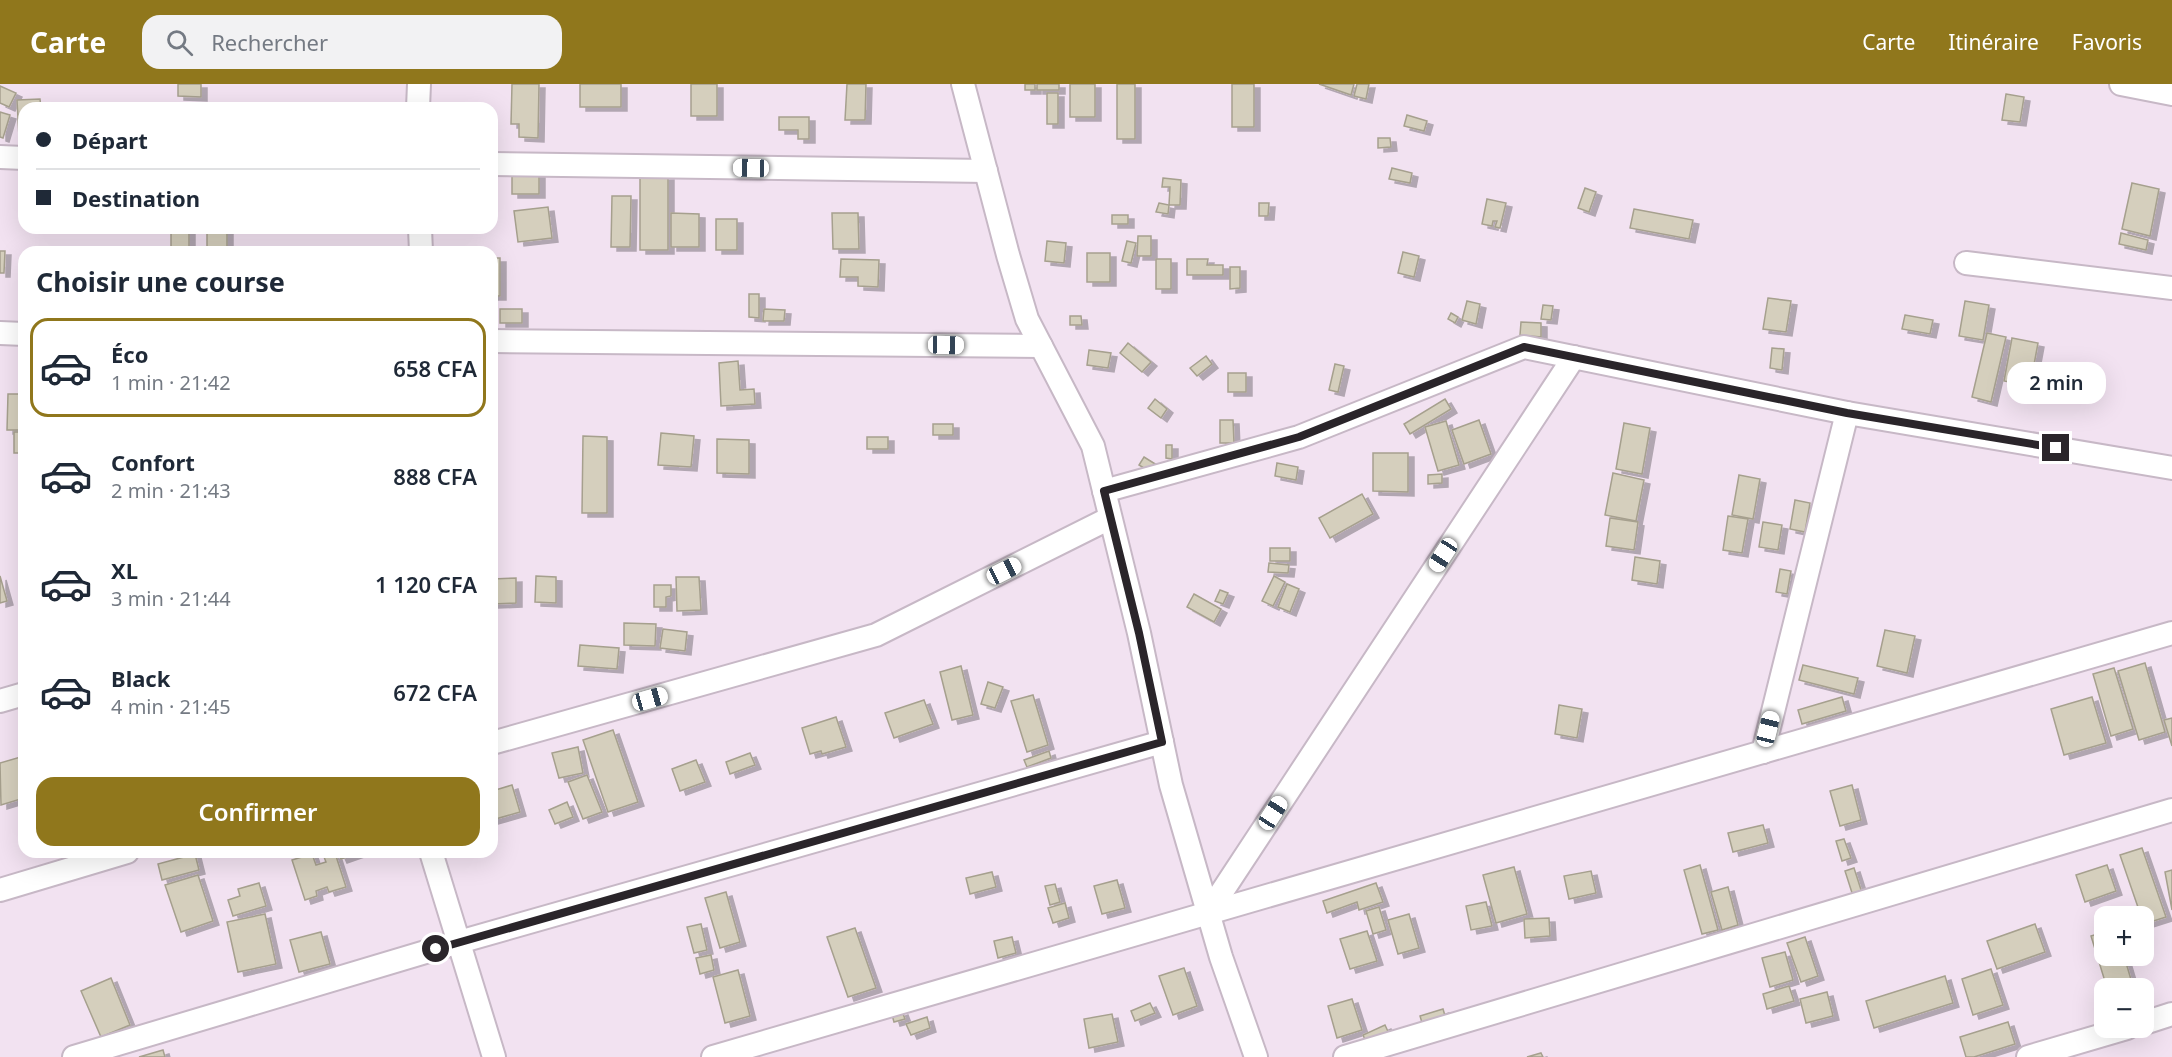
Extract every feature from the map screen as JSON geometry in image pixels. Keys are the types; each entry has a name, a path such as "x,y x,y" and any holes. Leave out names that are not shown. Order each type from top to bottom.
{"street":[{"path":"418,102 419,84"},
{"path":"963,84 1027,319 1093,446 1139,633 1171,785 1221,957 1256,1057"},
{"path":"2121,84 2172,94"},
{"path":"0,157 18,158"},
{"path":"498,164 986,171"},
{"path":"1966,262 2172,288"},
{"path":"0,333 18,334"},
{"path":"498,341 1041,346"},
{"path":"1104,491 1299,437 1524,347 1847,413 2172,468"},
{"path":"1208,913 1574,357"},
{"path":"1763,752 1847,413"},
{"path":"498,741 876,634 1110,518"},
{"path":"713,1057 2172,633"},
{"path":"0,701 18,696"},
{"path":"74,1057 459,942 1162,742"},
{"path":"1346,1057 2172,810"},
{"path":"0,890 107,858"},
{"path":"433,858 494,1057"},
{"path":"2154,1020 2172,1014"},
{"path":"2028,1057 2094,1038"}],"building":[{"path":"178,84 201,84 201,97 178,96"},
{"path":"512,84 539,84 538,138 519,137 519,124 511,124"},
{"path":"580,84 621,84 621,107 580,107"},
{"path":"691,84 717,84 717,116 691,116"},
{"path":"847,84 866,84 865,120 845,120"},
{"path":"1025,84 1035,84 1035,90 1025,90"},
{"path":"1037,84 1059,84 1059,90 1037,90"},
{"path":"1070,84 1095,84 1095,117 1070,117"},
{"path":"1117,84 1135,84 1135,139 1117,139"},
{"path":"1232,84 1254,84 1254,127 1232,127"},
{"path":"1319,84 1354,84 1351,95"},
{"path":"1357,84 1369,84 1366,99 1354,96"},
{"path":"0,86 16,93 9,107 0,103"},
{"path":"1047,93 1058,93 1058,124 1047,124"},
{"path":"2006,94 2024,97 2020,122 2002,120"},
{"path":"40,99 40,102 18,102 18,118 17,100"},
{"path":"0,112 10,115 3,138 0,137"},
{"path":"1407,115 1427,121 1424,131 1404,126"},
{"path":"779,117 809,117 809,139 798,139 798,130 779,130"},
{"path":"1378,138 1390,138 1391,147 1378,148"},
{"path":"1392,168 1412,173 1410,183 1389,179"},
{"path":"512,169 539,169 539,194 512,194"},
{"path":"668,176 668,250 640,250 640,177"},
{"path":"1163,178 1181,180 1180,205 1169,205 1170,187 1162,187"},
{"path":"2132,183 2159,189 2150,236 2122,229"},
{"path":"1585,188 1596,192 1589,212 1578,208"},
{"path":"612,196 631,196 630,247 611,247"},
{"path":"1487,199 1506,203 1500,228 1495,227 1497,221 1493,221 1492,226 1482,224"},
{"path":"1159,203 1169,205 1168,214 1156,212"},
{"path":"1259,203 1269,203 1268,216 1259,216"},
{"path":"548,207 552,238 518,242 514,211"},
{"path":"1634,209 1693,220 1689,239 1630,228"},
{"path":"671,213 699,214 699,247 671,247"},
{"path":"832,213 858,213 859,249 833,249"},
{"path":"1112,215 1128,215 1128,224 1112,224"},
{"path":"716,219 737,219 737,250 716,250"},
{"path":"2121,233 2148,240 2146,250 2119,244"},
{"path":"171,234 189,234 189,246 171,246"},
{"path":"207,234 227,234 227,246 207,246"},
{"path":"1138,236 1151,236 1151,256 1137,256"},
{"path":"1047,241 1066,243 1064,263 1045,261"},
{"path":"1127,241 1136,243 1131,263 1122,261"},
{"path":"0,251 5,251 4,273 0,273"},
{"path":"1403,252 1419,256 1414,277 1398,273"},
{"path":"1087,253 1110,253 1110,282 1087,282"},
{"path":"498,258 500,258 500,296 498,296"},
{"path":"841,259 879,260 878,287 858,286 858,277 840,277"},
{"path":"1156,259 1171,259 1171,289 1156,289"},
{"path":"1187,259 1208,259 1207,265 1223,265 1223,275 1187,275"},
{"path":"1230,267 1240,267 1240,288 1230,289"},
{"path":"749,294 759,294 759,318 749,317"},
{"path":"1768,298 1791,301 1786,332 1763,329"},
{"path":"1467,301 1480,304 1476,324 1462,320"},
{"path":"1965,301 1989,305 1983,340 1959,336"},
{"path":"1543,305 1553,306 1551,320 1541,319"},
{"path":"500,309 522,309 522,323 500,323"},
{"path":"764,309 785,310 784,321 763,321"},
{"path":"1451,313 1458,317 1455,323 1448,319"},
{"path":"1905,315 1933,320 1930,334 1902,329"},
{"path":"1070,316 1081,316 1082,325 1070,325"},
{"path":"1521,322 1541,323 1541,337 1520,335"},
{"path":"1987,333 2006,337 1991,402 1972,397"},
{"path":"2012,338 2038,343 2030,386 2004,381"},
{"path":"1128,343 1151,362 1142,372 1120,353"},
{"path":"1772,348 1784,349 1782,370 1770,368"},
{"path":"1089,350 1111,353 1108,368 1087,365"},
{"path":"1206,356 1212,364 1197,376 1190,368"},
{"path":"738,361 740,390 754,389 755,404 721,406 719,363"},
{"path":"1335,364 1344,366 1338,392 1329,390"},
{"path":"1228,373 1246,373 1246,392 1228,392"},
{"path":"8,394 18,394 18,430 7,430"},
{"path":"1155,399 1167,409 1161,418 1148,408"},
{"path":"1445,399 1451,409 1410,434 1404,424"},
{"path":"1220,420 1233,420 1234,443 1220,443"},
{"path":"1479,420 1491,454 1464,464 1452,430"},
{"path":"1446,421 1459,465 1438,471 1425,427"},
{"path":"1624,423 1650,428 1642,474 1616,469"},
{"path":"933,424 953,424 953,435 933,435"},
{"path":"14,432 18,432 18,453 14,453"},
{"path":"661,433 694,436 691,467 658,465"},
{"path":"583,436 607,437 607,513 582,513"},
{"path":"867,437 888,437 888,449 867,449"},
{"path":"717,439 749,440 749,474 717,473"},
{"path":"1166,445 1172,445 1172,459 1166,458"},
{"path":"1373,453 1408,453 1408,492 1373,491"},
{"path":"1144,457 1160,467 1155,475 1139,465"},
{"path":"1277,463 1298,467 1296,480 1275,476"},
{"path":"1613,473 1644,480 1636,521 1605,515"},
{"path":"1442,474 1442,483 1428,484 1428,475"},
{"path":"1739,475 1760,479 1753,519 1732,515"},
{"path":"1362,494 1373,514 1330,538 1319,518"},
{"path":"1795,500 1810,503 1805,532 1790,529"},
{"path":"1728,516 1748,519 1742,553 1723,550"},
{"path":"1610,518 1638,522 1634,550 1606,546"},
{"path":"1763,522 1782,525 1778,550 1759,547"},
{"path":"1270,548 1290,548 1290,561 1270,561"},
{"path":"1635,557 1660,561 1657,584 1632,580"},
{"path":"1269,563 1289,565 1288,573 1268,572"},
{"path":"1780,569 1791,571 1787,594 1776,592"},
{"path":"0,576 7,601 0,603"},
{"path":"536,576 556,577 556,603 535,602"},
{"path":"1274,576 1285,582 1273,606 1262,601"},
{"path":"676,577 699,577 701,610 677,611"},
{"path":"516,578 516,603 498,604 498,579"},
{"path":"1287,584 1299,589 1290,612 1278,607"},
{"path":"654,585 671,585 671,596 666,597 666,607 654,607"},
{"path":"1220,590 1228,593 1223,604 1215,601"},
{"path":"1194,594 1221,609 1214,622 1187,607"},
{"path":"624,623 656,624 655,646 624,645"},
{"path":"663,629 687,632 685,651 660,648"},
{"path":"1885,630 1915,636 1907,673 1877,666"},
{"path":"580,645 619,648 617,669 578,666"},
{"path":"2145,663 2165,732 2139,740 2118,671"},
{"path":"1803,665 1858,678 1854,694 1799,680"},
{"path":"961,666 973,715 952,720 940,672"},
{"path":"2114,668 2133,729 2111,736 2093,674"},
{"path":"988,682 1003,687 995,708 981,704"},
{"path":"1033,695 1048,745 1027,752 1011,701"},
{"path":"1842,697 1846,711 1802,724 1798,710"},
{"path":"2092,697 2106,743 2064,755 2051,709"},
{"path":"924,700 933,724 894,738 885,713"},
{"path":"1559,705 1582,709 1577,738 1555,734"},
{"path":"836,717 846,747 822,754 821,751 810,754 802,728"},
{"path":"2172,718 2172,746 2164,720"},
{"path":"613,730 638,802 608,812 583,740"},
{"path":"578,747 583,773 559,778 552,753"},
{"path":"1049,751 1051,758 1027,767 1024,760"},
{"path":"750,753 755,765 730,774 726,762"},
{"path":"18,758 18,800 1,805 0,763"},
{"path":"696,760 705,782 680,791 672,769"},
{"path":"587,775 602,812 583,819 568,782"},
{"path":"512,785 520,812 498,818 498,789"},
{"path":"1852,785 1861,820 1840,826 1830,791"},
{"path":"567,802 573,817 555,824 549,810"},
{"path":"1763,825 1768,843 1733,852 1728,833"},
{"path":"1844,839 1851,858 1842,861 1836,841"},
{"path":"2142,848 2166,917 2154,921 2154,906 2138,906 2120,855"},
{"path":"180,858 196,858 199,870 162,880 158,864"},
{"path":"313,858 316,865 326,862 324,858 337,858 346,887 329,892 327,887 316,891 317,896 305,900 292,860"},
{"path":"1700,865 1718,930 1702,934 1684,870"},
{"path":"2107,865 2116,891 2085,902 2076,875"},
{"path":"1514,867 1527,914 1496,923 1483,875"},
{"path":"1854,868 1863,896 1854,899 1845,871"},
{"path":"2172,870 2172,910 2165,872"},
{"path":"1591,871 1596,893 1569,899 1564,876"},
{"path":"992,872 996,887 970,894 966,878"},
{"path":"198,875 213,921 181,932 165,885"},
{"path":"1117,880 1125,908 1102,914 1094,886"},
{"path":"259,883 266,906 233,916 228,900 240,896 238,889"},
{"path":"1376,883 1383,902 1359,910 1357,902 1327,913 1323,901"},
{"path":"1055,884 1060,902 1050,905 1045,886"},
{"path":"1728,887 1738,925 1722,930 1711,892"},
{"path":"726,892 740,942 720,948 705,898"},
{"path":"1486,902 1492,926 1471,930 1466,906"},
{"path":"1065,903 1069,918 1053,923 1048,908"},
{"path":"1379,907 1386,930 1373,934 1366,911"},
{"path":"265,914 276,964 238,972 227,922"},
{"path":"1409,914 1419,948 1398,954 1388,920"},
{"path":"1549,918 1550,936 1525,938 1524,919"},
{"path":"701,924 707,950 694,953 687,927"},
{"path":"2035,924 2045,952 1997,969 1987,941"},
{"path":"855,928 876,988 848,997 827,937"},
{"path":"1367,931 1377,961 1350,969 1340,939"},
{"path":"321,932 330,964 299,972 290,940"},
{"path":"1012,937 1016,953 998,958 994,941"},
{"path":"1805,937 1818,976 1801,982 1787,943"},
{"path":"1785,952 1793,980 1770,987 1762,958"},
{"path":"711,955 714,970 700,974 696,958"},
{"path":"2100,966 2127,966 2131,978 2104,978"},
{"path":"1184,968 1197,1006 1173,1015 1159,976"},
{"path":"1991,969 2003,1005 1973,1015 1962,979"},
{"path":"738,970 750,1016 725,1023 713,977"},
{"path":"1945,976 1953,1003 1874,1028 1866,1001"},
{"path":"111,978 130,1025 101,1037 81,991"},
{"path":"1789,986 1794,1001 1767,1009 1763,994"},
{"path":"1827,992 1833,1016 1806,1023 1800,999"},
{"path":"1352,999 1362,1030 1337,1038 1328,1006"},
{"path":"1150,1003 1155,1013 1135,1021 1131,1011"},
{"path":"1443,1009 1446,1019 1423,1026 1420,1016"},
{"path":"902,1011 905,1019 894,1022 892,1015"},
{"path":"1112,1014 1118,1042 1089,1048 1084,1019"},
{"path":"927,1017 930,1028 911,1035 906,1024"},
{"path":"2008,1022 2015,1044 1974,1057 1966,1057 1960,1037"},
{"path":"1385,1025 1390,1036 1368,1046 1363,1035"},
{"path":"163,1050 165,1057 139,1057"},
{"path":"1541,1053 1543,1057 1527,1057"}],"route":[{"path":"436,949 1162,742 1139,633 1104,491 1299,437 1524,347 1847,413 2056,448"}]}
